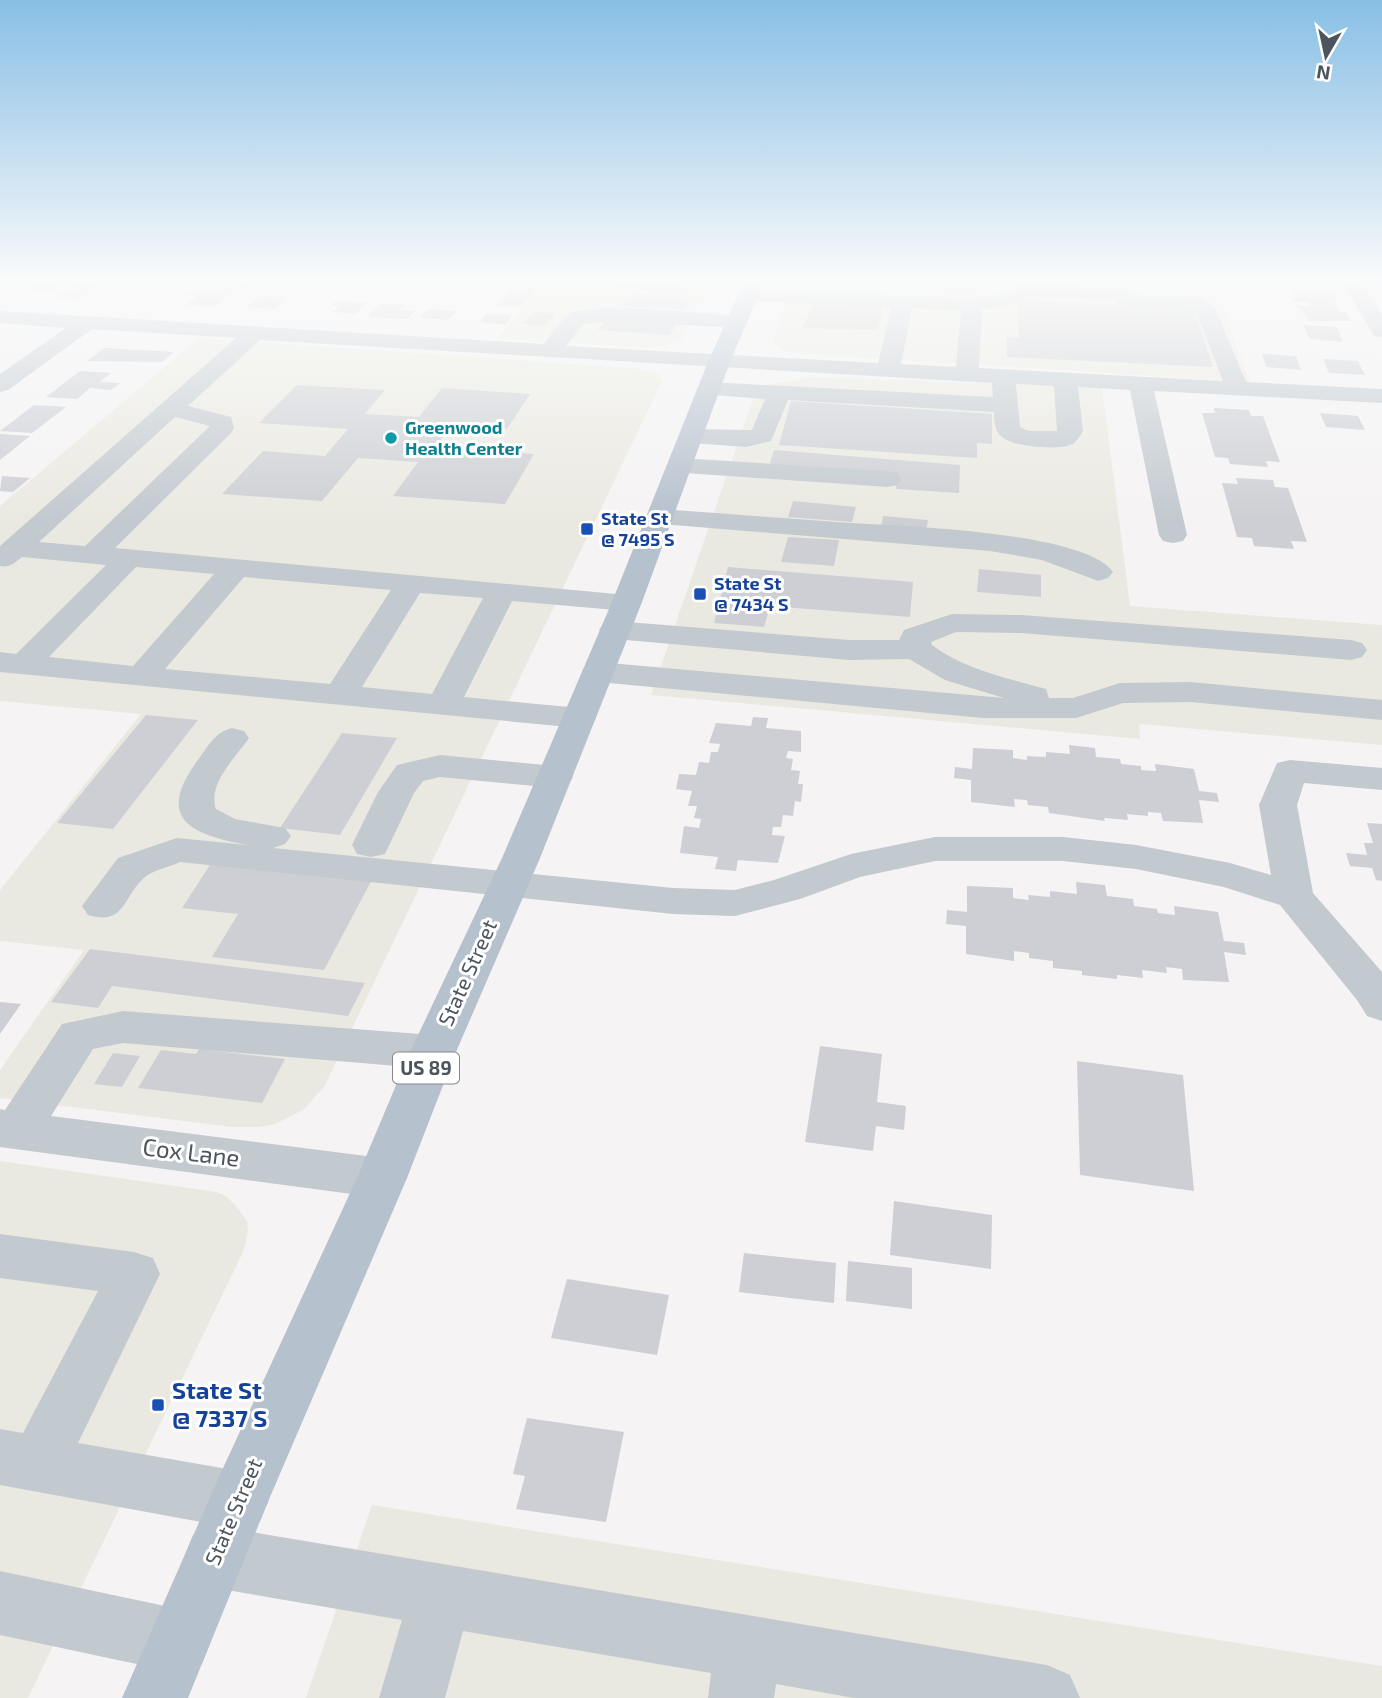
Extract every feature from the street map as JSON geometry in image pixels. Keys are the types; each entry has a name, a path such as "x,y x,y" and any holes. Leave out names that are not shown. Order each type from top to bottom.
{"main road":[{"name":"State Street","path":"155,1698 555,776 621,616 719,362"}],"street":[{"path":"0,385 33,361"},
{"path":"7,555 223,361"},
{"path":"708,361 1382,396"},
{"path":"892,361 893,399"},
{"path":"967,374 968,361"},
{"path":"1226,361 1237,388"},
{"path":"1004,376 1007,426 1017,436 1065,439 1071,431 1065,379"},
{"path":"1140,382 1173,535"},
{"path":"709,389 1006,405"},
{"path":"686,451 762,436 779,393"},
{"path":"92,555 222,428 222,422 171,408"},
{"path":"686,451 888,479"},
{"path":"660,517 1005,545 1075,561 1098,572"},
{"path":"7,555 92,555 502,591 621,616 849,650 916,649"},
{"path":"12,663 129,558"},
{"path":"141,677 236,568"},
{"path":"340,695 411,583"},
{"path":"443,705 502,591"},
{"path":"1076,708 961,673 927,659 916,649 915,637 952,623 985,623 1351,650"},
{"path":"12,663 579,718"},
{"path":"598,672 983,708 1076,708 1120,693 1191,692 1382,710"},
{"path":"232,738 198,788 194,802 198,814 227,830 371,845 673,901 735,903 786,890 851,866 935,849 1063,849 1136,857 1230,876 1294,896"},
{"path":"371,845 396,792 410,773 440,766 555,776"},
{"path":"1382,779 1290,771 1278,805 1294,896 1372,989 1382,1005"},
{"path":"102,906 132,867 177,850 515,870"},
{"path":"9,1129 78,1037 123,1027 433,1052"},
{"name":"Cox Lane","path":"9,1129 382,1178"},
{"path":"0,1256 134,1274 19,1460 239,1500"},
{"path":"215,1557 441,1595 744,1673 1047,1698"},
{"path":"412,1698 441,1595"},
{"path":"0,1603 179,1641"}],"shaded area":[{"path":"171,361 534,361 632,368 656,373 662,381 324,1087 303,1110 275,1124 232,1127 0,1098 0,1070 84,950 0,941 0,890 141,714 0,701 0,506"},
{"path":"921,361 1242,361 1250,382"},
{"path":"808,377 1102,387 1130,606 1382,625 1382,745 1139,724 1140,739 651,695 753,399 767,385"},
{"path":"0,1161 217,1192 236,1206 247,1221 248,1232 243,1252 28,1698 0,1698"},
{"path":"372,1505 1382,1666 1382,1698 306,1698"}],"building":[{"path":"1094,361 1211,361 1213,367"},
{"path":"1264,361 1298,361 1301,370 1266,367"},
{"path":"1324,361 1358,361 1365,375 1329,373"},
{"path":"80,371 111,373 100,382 120,383 111,390 90,388 77,399 46,397"},
{"name":"Greenwood Health Center","path":"297,385 385,390 365,414 419,417 442,388 530,394 507,429 452,425 435,447 534,454 505,504 393,496 418,462 358,458 322,501 222,494 263,451 325,456 348,429 259,423"},
{"path":"791,401 992,414 992,444 977,443 977,458 779,445"},
{"path":"34,405 66,407 32,433 0,431"},
{"path":"1214,408 1249,410 1251,416 1263,416 1280,462 1266,461 1268,467 1230,464 1228,458 1215,457 1202,413 1215,413"},
{"path":"1320,413 1358,416 1365,430 1326,427"},
{"path":"0,434 30,436 0,460"},
{"path":"774,450 960,465 959,493 896,489 897,474 769,466"},
{"path":"2,476 30,478 13,492 0,491"},
{"path":"1236,478 1273,480 1275,487 1288,488 1307,542 1291,541 1294,549 1254,546 1252,538 1237,537 1222,483 1238,484"},
{"path":"793,501 856,507 852,522 788,517"},
{"path":"883,516 928,520 926,532 881,528"},
{"path":"788,537 839,540 834,566 781,562"},
{"path":"728,567 913,582 910,617 770,606 764,627 714,623"},
{"path":"979,569 1041,575 1041,597 977,592"},
{"path":"146,715 198,720 113,829 57,823"},
{"path":"753,717 768,718 766,728 801,731 801,752 788,751 786,758 793,759 791,770 800,771 798,784 803,784 801,802 795,801 793,816 783,815 781,827 773,827 772,835 785,836 778,863 738,860 736,871 715,869 718,857 680,853 684,826 699,828 701,819 694,818 697,806 688,806 692,791 676,789 679,774 696,775 699,762 709,763 711,752 718,752 720,744 709,743 716,723 751,726"},
{"path":"342,733 397,738 340,835 280,828"},
{"path":"1069,745 1095,748 1096,757 1120,759 1121,764 1141,766 1141,770 1156,771 1155,764 1194,769 1199,791 1217,793 1219,802 1199,800 1203,823 1163,821 1161,813 1148,812 1148,816 1127,814 1128,820 1104,818 1105,821 1049,813 1048,807 1028,805 1027,800 1014,799 1015,807 971,802 971,780 954,778 955,767 972,769 973,748 1013,750 1013,758 1027,760 1027,756 1046,757 1046,752 1070,754"},
{"path":"1367,823 1382,824 1382,881 1376,880 1372,868 1350,866 1346,853 1367,855 1364,843 1373,843"},
{"path":"215,857 375,874 324,970 212,957 238,914 182,908"},
{"path":"1076,882 1105,885 1107,896 1133,899 1134,906 1157,909 1158,913 1175,915 1174,906 1218,912 1224,941 1244,943 1246,955 1224,952 1229,982 1183,980 1182,969 1166,967 1167,973 1142,970 1143,978 1117,975 1117,979 1053,968 1053,961 1029,958 1029,953 1014,951 1014,961 966,954 966,926 946,924 947,910 967,912 967,886 1013,888 1013,898 1029,900 1028,895 1050,897 1050,891 1077,894"},
{"path":"90,949 365,983 348,1016 112,986 98,1008 51,1002"},
{"path":"0,1002 21,1004 0,1034"},
{"path":"820,1046 882,1054 877,1102 906,1106 904,1130 876,1126 873,1151 805,1142"},
{"path":"199,1049 285,1059 262,1103 138,1088 161,1050 196,1054"},
{"path":"113,1053 140,1056 122,1087 94,1084"},
{"path":"1077,1061 1183,1075 1194,1191 1080,1175"},
{"path":"894,1201 992,1215 991,1269 890,1255"},
{"path":"744,1253 836,1263 834,1303 739,1292"},
{"path":"848,1261 912,1268 912,1309 846,1301"},
{"path":"567,1279 669,1295 657,1355 551,1338"},
{"path":"527,1418 624,1432 606,1522 516,1509 525,1476 513,1474"}],"place":[{"name":"Greenwood Health Center","path":"391,438"},
{"name":"State St @ 7495 S","path":"587,529"},
{"name":"State St @ 7434 S","path":"700,594"},
{"name":"State St @ 7337 S","path":"158,1405"}]}
